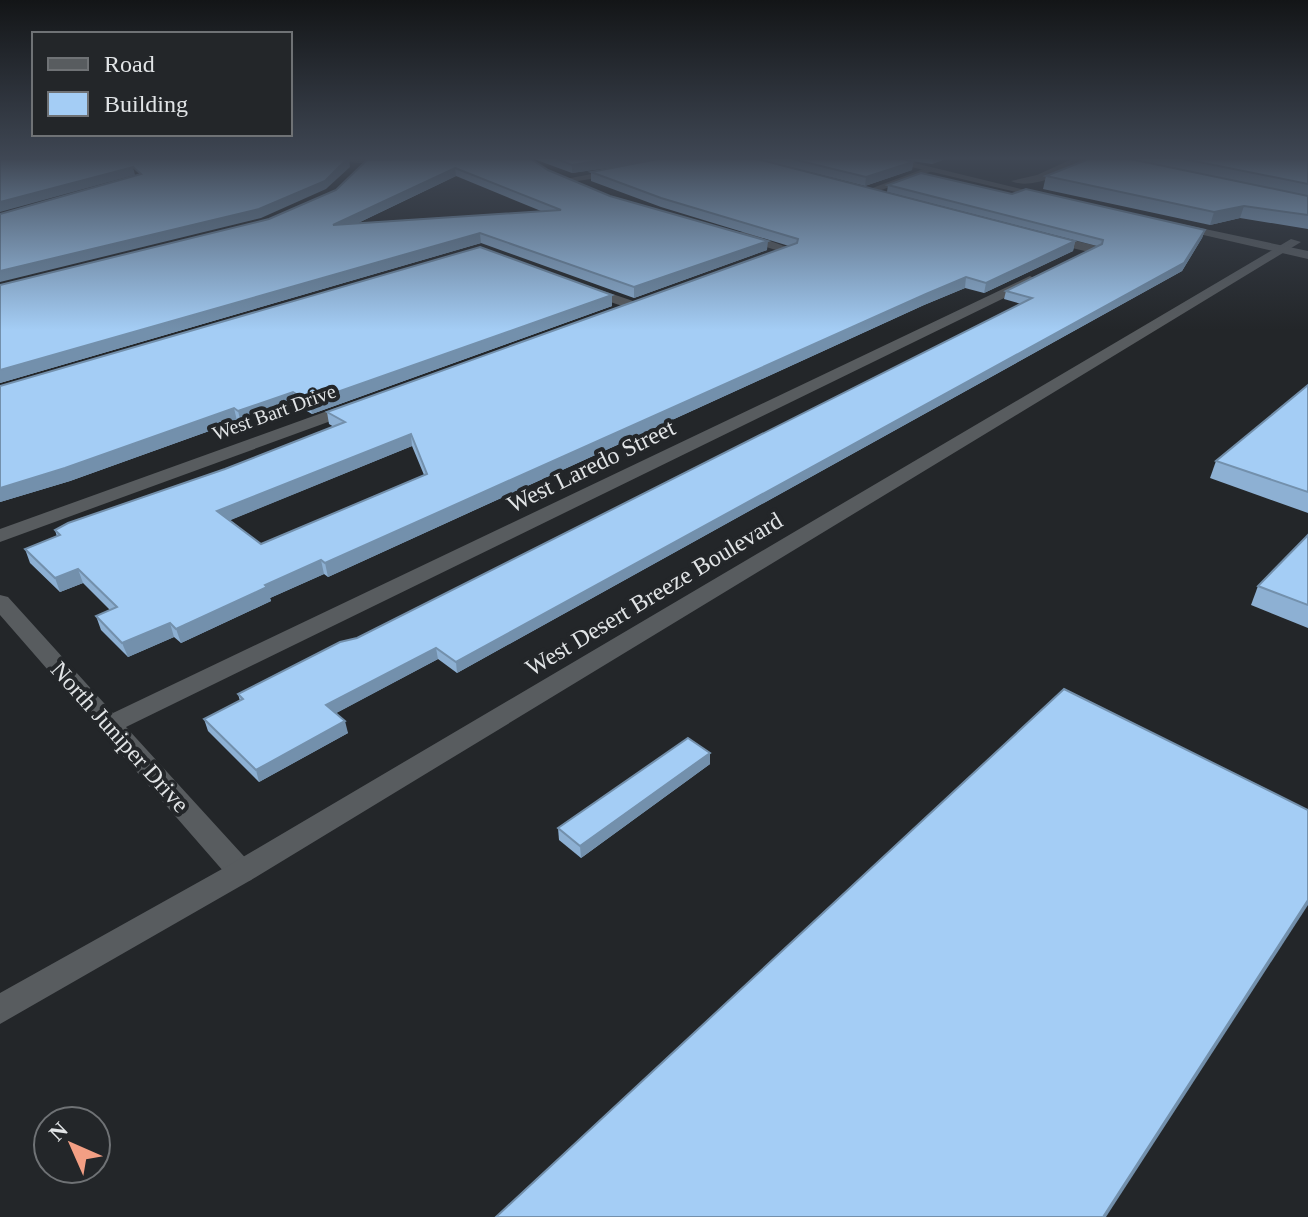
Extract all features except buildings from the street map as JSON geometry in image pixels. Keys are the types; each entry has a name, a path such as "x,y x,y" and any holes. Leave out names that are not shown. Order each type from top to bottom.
{"street":[{"path":"1166,218 1295,246 1308,255"},
{"path":"732,233 789,250 761,260"},
{"name":"West Laredo Street","path":"110,725 1093,249 1032,234"},
{"name":"West Desert Breeze Boulevard","path":"0,1010 241,872 1295,246"},
{"path":"577,285 638,302 601,316"},
{"name":"West Bart Drive","path":"0,536 376,398"},
{"name":"North Juniper Drive","path":"0,602 241,872"}]}
